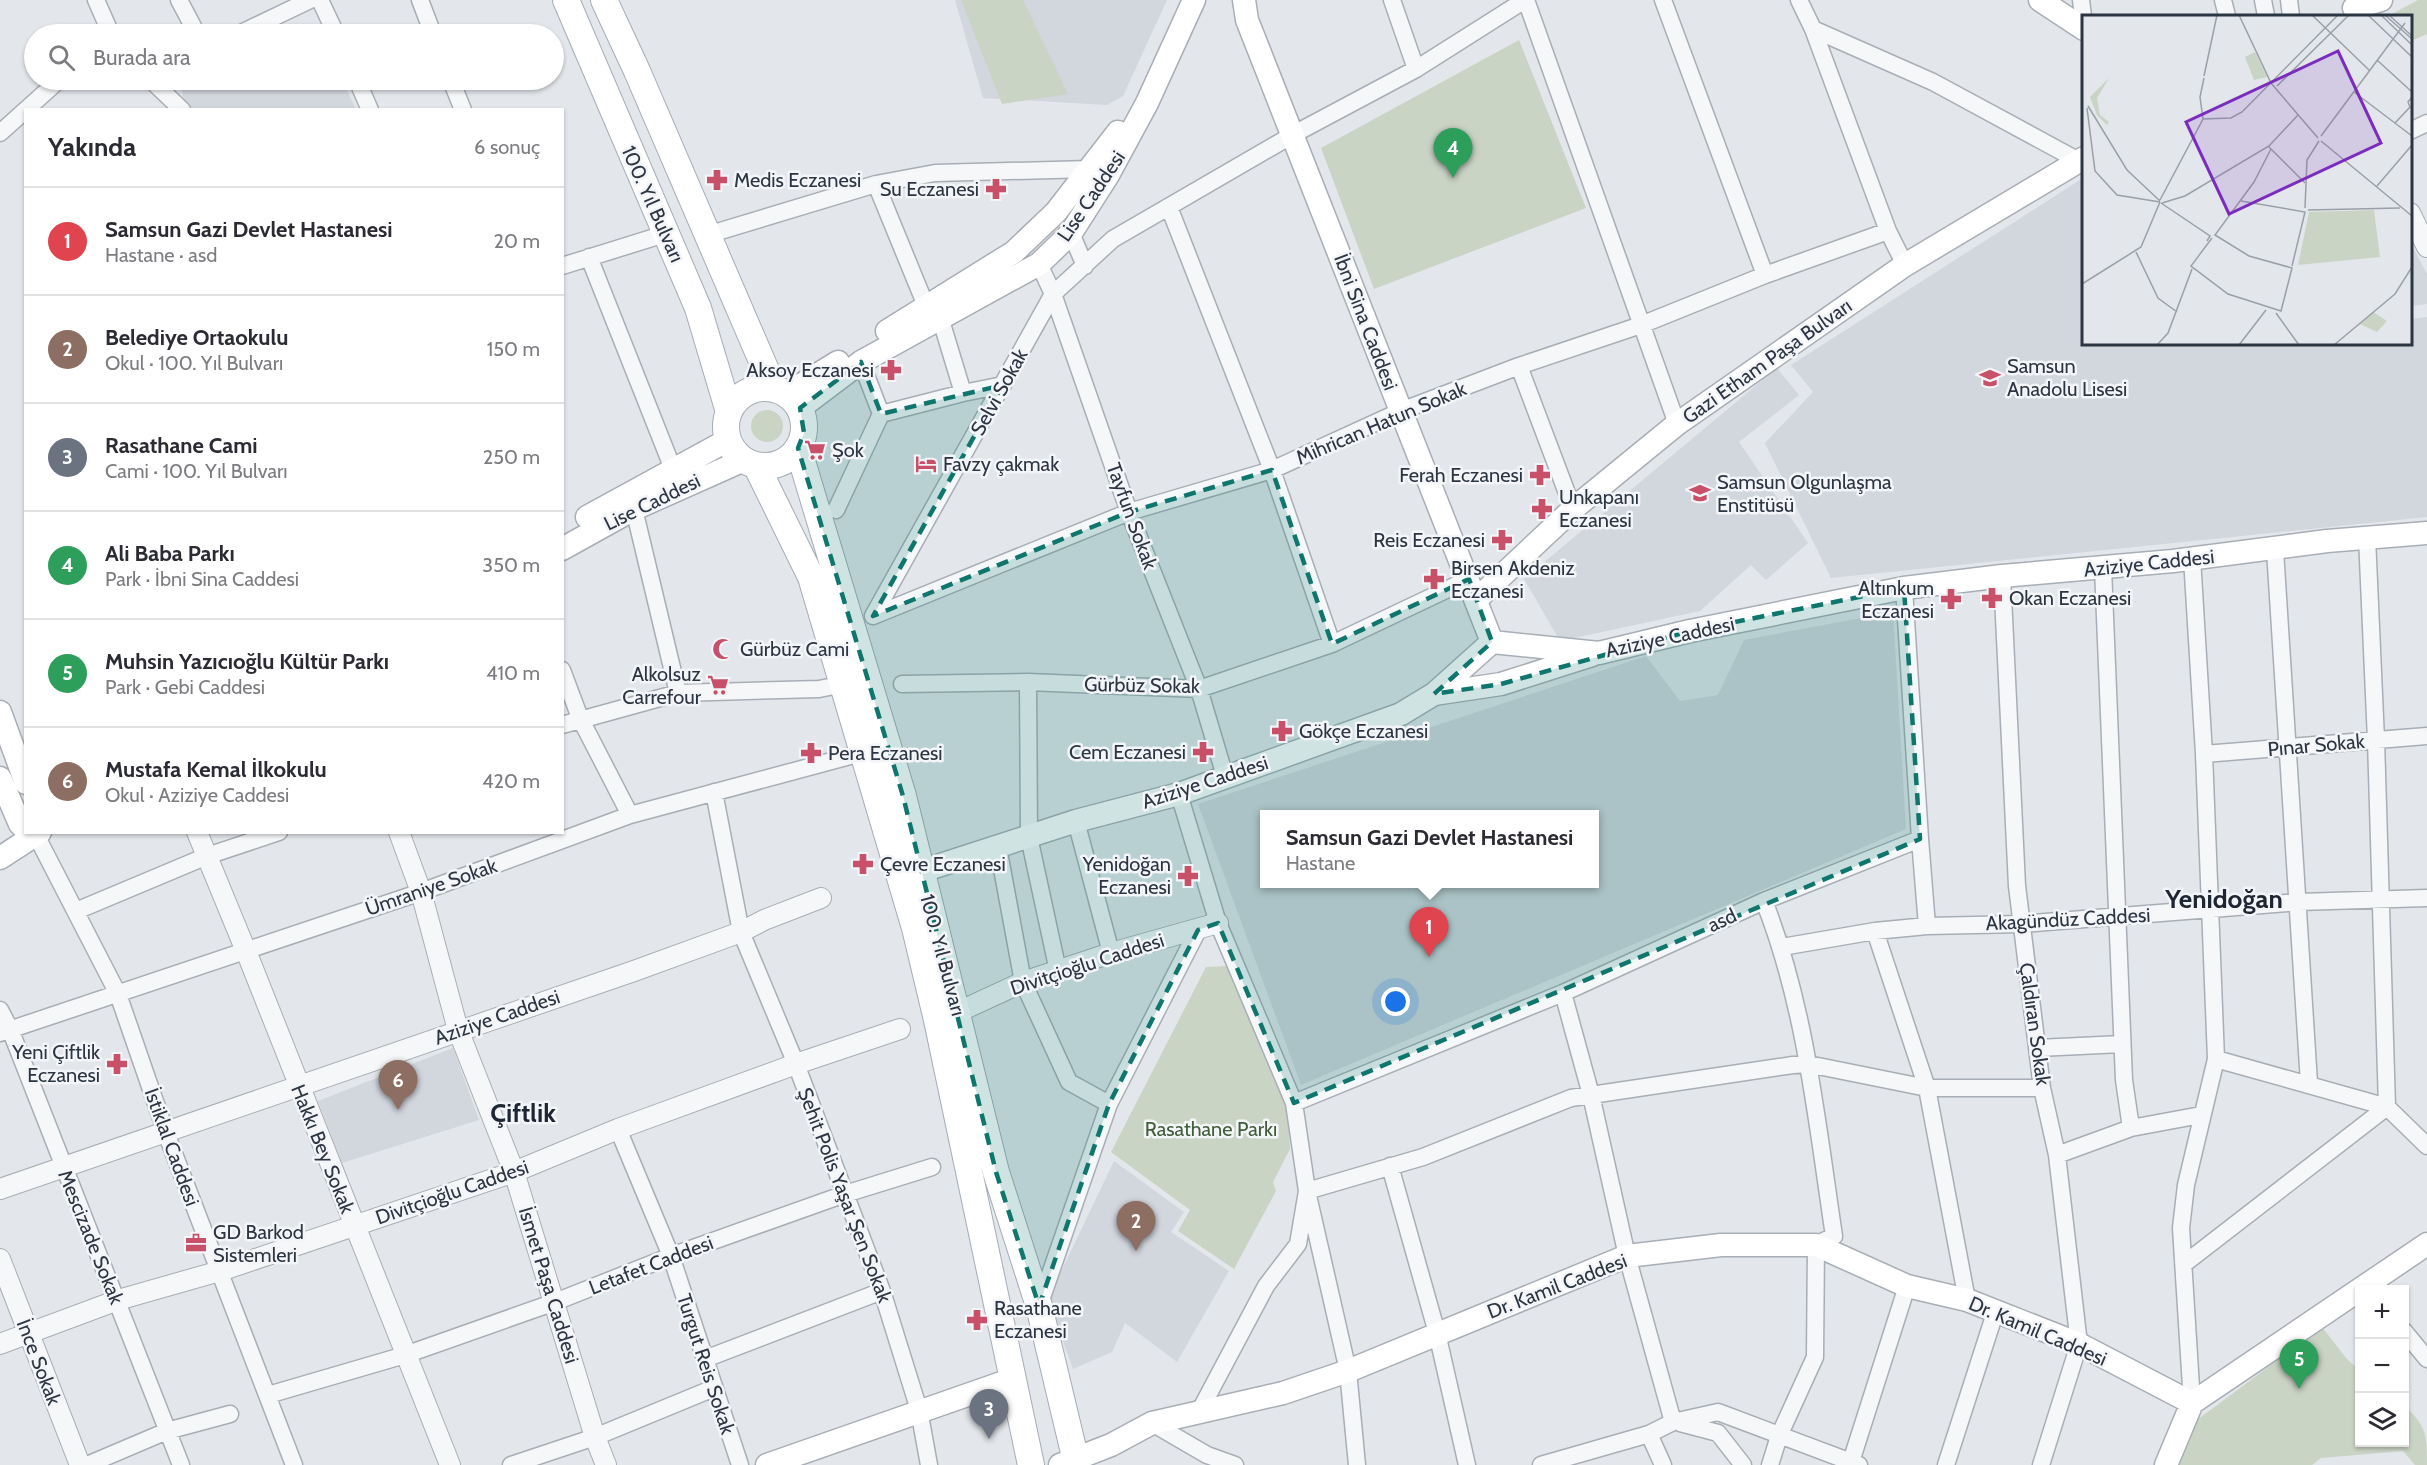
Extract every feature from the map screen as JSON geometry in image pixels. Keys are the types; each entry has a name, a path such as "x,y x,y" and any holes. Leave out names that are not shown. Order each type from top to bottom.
{"main road":[{"name":"100. Yıl Bulvarı","path":"566,0 600,85 668,233 698,308 729,412"},
{"name":"100. Yıl Bulvarı","path":"604,0 707,235 787,397"},
{"name":"Lise Caddesi","path":"787,397 861,362 1014,252 1056,212 1114,140 1140,91 1178,0"},
{"name":"Lise Caddesi","path":"787,397 933,312 1039,264 1071,233 1108,175 1147,103 1194,0"},
{"name":"İbni Sina Caddesi","path":"1244,0 1247,20 1294,134 1492,642"},
{"path":"2040,0 2082,28"},
{"path":"2353,6 2381,0"},
{"name":"Gazi Etham Paşa Bulvarı","path":"1473,589 1677,424 1905,265 2081,159"},
{"path":"754,389 787,397 804,433 798,448 781,464 769,466 750,463 734,452 728,440 726,428 729,412 743,394 754,389"},
{"name":"Lise Caddesi","path":"564,530 728,440"},
{"name":"100. Yıl Bulvarı","path":"798,448 903,796 996,1172 1039,1306 1071,1463"},
{"name":"100. Yıl Bulvarı","path":"750,463 811,577 865,752 934,1008 1031,1465"},
{"name":"Lise Caddesi","path":"564,548 634,509 750,463"},
{"name":"Aziziye Caddesi","path":"922,871 1076,820 1179,795 1225,776 1401,714 1434,694 1492,642 1599,653 1690,631 1904,588 2002,576 2275,550 2367,537 2427,533"},
{"path":"1434,694 1501,684 1599,653"},
{"path":"0,712 24,778"},
{"name":"İstiklal Caddesi","path":"0,778 24,819"},
{"path":"0,842 24,833"},
{"path":"0,858 28,834"},
{"name":"Dr. Kamil Caddesi","path":"1071,1463 1152,1423 1283,1393 1348,1371 1627,1256 1721,1245 1816,1245 1906,1286 1967,1300 1995,1313 2079,1344 2192,1403"},
{"path":"2371,1285 2426,1247"},
{"path":"2166,1465 2192,1403 2355,1296"},
{"path":"767,1465 1013,1379"}],"street":[{"path":"96,0 106,24"},
{"path":"179,0 192,24"},
{"path":"260,24 310,0"},
{"path":"320,0 331,24"},
{"path":"420,0 429,24"},
{"path":"1392,0 1416,69"},
{"path":"1053,294 1113,239 1294,134 1416,69 1526,0 1677,424"},
{"path":"1663,0 1765,275"},
{"path":"1799,0 1813,29 1888,231 1905,265"},
{"path":"2081,0 2083,15"},
{"path":"2223,0 2227,15"},
{"path":"2263,0 2266,15"},
{"path":"2289,0 2291,15"},
{"path":"1813,29 1933,82 2081,159"},
{"path":"28,108 48,90"},
{"path":"163,90 180,108"},
{"path":"361,90 369,108"},
{"path":"455,90 462,108"},
{"path":"0,134 24,112"},
{"path":"2412,131 2427,123"},
{"path":"707,235 876,184 935,173 1090,169"},
{"path":"876,184 933,312 963,393"},
{"path":"1169,207 1272,470 1332,644"},
{"path":"2412,217 2427,247"},
{"name":"Mihrican Hatun Sokak","path":"873,616 1129,512 1272,470 1401,411 1519,366 1641,325 1765,275 1888,231"},
{"path":"564,265 668,233"},
{"path":"1071,233 1085,266"},
{"path":"589,257 673,469"},
{"name":"Tayfun Sokak","path":"1039,264 1053,294 1129,512 1199,689 1225,776"},
{"name":"Selvi Sokak","path":"873,616 1053,294"},
{"path":"836,510 881,414 861,362"},
{"path":"1519,366 1573,509"},
{"path":"881,414 1003,385"},
{"path":"634,509 678,693"},
{"path":"2367,537 2376,740 2387,1107"},
{"path":"2275,550 2309,1083"},
{"path":"2192,558 2204,754 2208,909 2216,1059 2201,1114 2186,1185 2181,1228 2192,1403"},
{"path":"2103,568 2122,1044 2131,1128"},
{"name":"Çaldıran Sokak","path":"2002,576 2016,886 2042,1089 2057,1155 2079,1344 2041,1465"},
{"path":"1904,588 1927,926"},
{"name":"Gürbüz Sokak","path":"902,684 1028,682 1199,689 1332,644 1473,589"},
{"path":"564,675 580,718 630,815"},
{"path":"1028,682 1029,837 1058,971"},
{"path":"564,724 678,693 819,689 844,684"},
{"name":"Pınar Sokak","path":"2204,754 2427,736"},
{"name":"Ümraniye Sokak","path":"5,1031 118,994 141,983 246,951 421,892 630,815 865,752"},
{"name":"Şehit Polis Yaşar Şen Sokak","path":"714,792 741,932 796,1064 882,1291 919,1410 929,1465"},
{"path":"1179,795 1218,923 1294,1103 1307,1191 1348,1371 1357,1465"},
{"path":"1076,820 1111,953"},
{"name":"İstiklal Caddesi","path":"33,834 76,911 118,994 166,1133 294,1465"},
{"name":"Hakkı Bey Sokak","path":"197,834 246,951 450,1465"},
{"path":"76,911 207,856 273,834"},
{"name":"İsmet Paşa Caddesi","path":"400,834 421,892 458,1030 514,1172 606,1465"},
{"name":"asd","path":"1294,1103 1563,993 1764,901 1920,839"},
{"path":"998,847 1023,982 1069,1082 1109,1104"},
{"name":"Aziziye Caddesi","path":"0,1189 62,1166 299,1088 741,932 764,920 820,898"},
{"name":"Akagündüz Caddesi","path":"1782,947 1875,931 1927,926 2021,924 2299,903 2427,898"},
{"path":"1764,901 1782,947 1808,1064 1834,1236 1816,1245 1815,1357 1779,1436 1770,1465"},
{"name":"Divitçioğlu Caddesi","path":"958,1012 1023,982 1111,953 1218,923"},
{"path":"1039,1306 1109,1104 1198,930"},
{"path":"1875,931 1927,1088 1967,1300"},
{"path":"1563,993 1591,1095 1627,1256 1673,1422"},
{"name":"Mescizade Sokak","path":"0,1010 5,1031 118,1300 181,1465"},
{"name":"Divitçioğlu Caddesi","path":"0,1344 118,1300 220,1271 514,1172 618,1130 796,1064 900,1029"},
{"path":"2038,1048 2122,1044"},
{"path":"2216,1059 2309,1083 2387,1107 2427,1146"},
{"path":"1307,1191 1423,1156 1571,1098 1808,1064 1927,1088 2042,1089"},
{"path":"2184,1264 2387,1107"},
{"path":"2057,1155 2131,1128 2201,1114"},
{"name":"Turgut Reis Sokak","path":"618,1130 671,1256 740,1465"},
{"path":"1389,1166 1437,1333 1467,1465"},
{"name":"Letafet Caddesi","path":"268,1395 405,1354 555,1302 671,1256 844,1194 932,1167"},
{"path":"1198,1414 1266,1286 1298,1244 1307,1191"},
{"name":"İnce Sokak","path":"0,1259 80,1465"},
{"path":"1541,1465 1649,1434 1673,1422 1718,1412 1854,1464 1906,1286"},
{"path":"705,1359 882,1291"},
{"path":"1946,1465 1995,1313"},
{"path":"2409,1337 2427,1359"},
{"path":"511,1465 596,1437 714,1388"},
{"path":"87,1465 167,1431 230,1414"},
{"path":"1673,1422 1718,1433 1743,1465"},
{"path":"1152,1423 1207,1455 1235,1465"},
{"path":"1649,1434 1663,1465"}],"highlighted area":[{"path":"861,362 881,414 1003,385 873,616 1129,512 1272,470 1332,644 1469,579 1492,642 1434,694 1501,684 1690,631 1904,588 1920,839 1294,1103 1218,923 1198,930 1109,1104 1039,1306 996,1172 903,796 798,448 804,433 800,408"}],"shaded area":[{"path":"955,0 1167,0 1123,96 1107,105 983,98"},
{"path":"182,90 347,90 356,108 190,108 184,102"},
{"name":"Samsun Anadolu Lisesi","path":"2082,179 2082,345 2412,345 2412,319 2427,317 2427,517 1831,578 1765,443 1813,392 1791,365"},
{"path":"2412,246 2427,274 2427,304 2412,306"},
{"name":"Samsun Olgunlaşma Enstitüsü","path":"1777,368 1799,395 1739,442 1808,543 1766,580 1751,565 1700,611 1560,641 1524,579"},
{"path":"1893,612 1906,829 1301,1085 1198,804 1646,656 1680,701 1718,695 1744,640"},
{"path":"453,1048 479,1120 342,1163 318,1101"},
{"path":"1114,1161 1184,1212 1171,1232 1229,1271 1177,1362 1125,1323 1112,1352 1073,1369 1048,1299"}],"green space":[{"path":"961,0 1023,0 1068,94 1002,104"},
{"path":"2418,0 2427,0 2427,34 2412,41 2412,15 2390,15"},
{"path":"1519,40 1586,208 1374,289 1321,148"},
{"path":"767,410 778,415 783,426 778,437 767,442 756,437 751,426 756,415"},
{"name":"Rasathane Parkı","path":"1228,966 1288,1110 1290,1149 1273,1182 1276,1191 1234,1269 1178,1231 1190,1210 1111,1152 1206,967"},
{"path":"2322,1327 2355,1366 2355,1447 2409,1447 2409,1410 2418,1420 2424,1432 2427,1465 2415,1465 2403,1451 2321,1458 2312,1465 2173,1465 2197,1420"}],"place":[{"name":"Ali Baba Parkı","path":"1453,178"},
{"name":"Medis Eczanesi","path":"717,180"},
{"name":"Su Eczanesi","path":"996,189"},
{"name":"Aksoy Eczanesi","path":"891,370"},
{"name":"Samsun Anadolu Lisesi","path":"1990,378"},
{"name":"Şok","path":"815,450"},
{"name":"Favzy çakmak","path":"926,464"},
{"name":"Ferah Eczanesi","path":"1540,475"},
{"name":"Samsun Olgunlaşma Enstitüsü","path":"1700,493"},
{"name":"Unkapanı Eczanesi","path":"1542,509"},
{"name":"Reis Eczanesi","path":"1502,540"},
{"name":"Birsen Akdeniz Eczanesi","path":"1434,579"},
{"name":"Okan Eczanesi","path":"1992,598"},
{"name":"Altınkum Eczanesi","path":"1951,599"},
{"name":"Gürbüz Cami","path":"723,649"},
{"name":"Alkolsuz Carrefour","path":"718,685"},
{"name":"Gökçe Eczanesi","path":"1282,731"},
{"name":"Cem Eczanesi","path":"1203,752"},
{"name":"Pera Eczanesi","path":"811,753"},
{"name":"Çevre Eczanesi","path":"863,864"},
{"name":"Yenidoğan Eczanesi","path":"1188,876"},
{"name":"Samsun Gazi Devlet Hastanesi","path":"1429,957"},
{"name":"Yeni Çiftlik Eczanesi","path":"117,1064"},
{"name":"Mustafa Kemal İlkokulu","path":"398,1110"},
{"name":"GD Barkod Sistemleri","path":"196,1243"},
{"name":"Belediye Ortaokulu","path":"1136,1251"},
{"name":"Rasathane Eczanesi","path":"977,1320"},
{"name":"Muhsin Yazıcıoğlu Kültür Parkı","path":"2299,1389"},
{"name":"Rasathane Cami","path":"989,1439"}],"district":[{"name":"Yenidoğan","path":"2224,899"},
{"name":"Çiftlik","path":"523,1113"}]}
